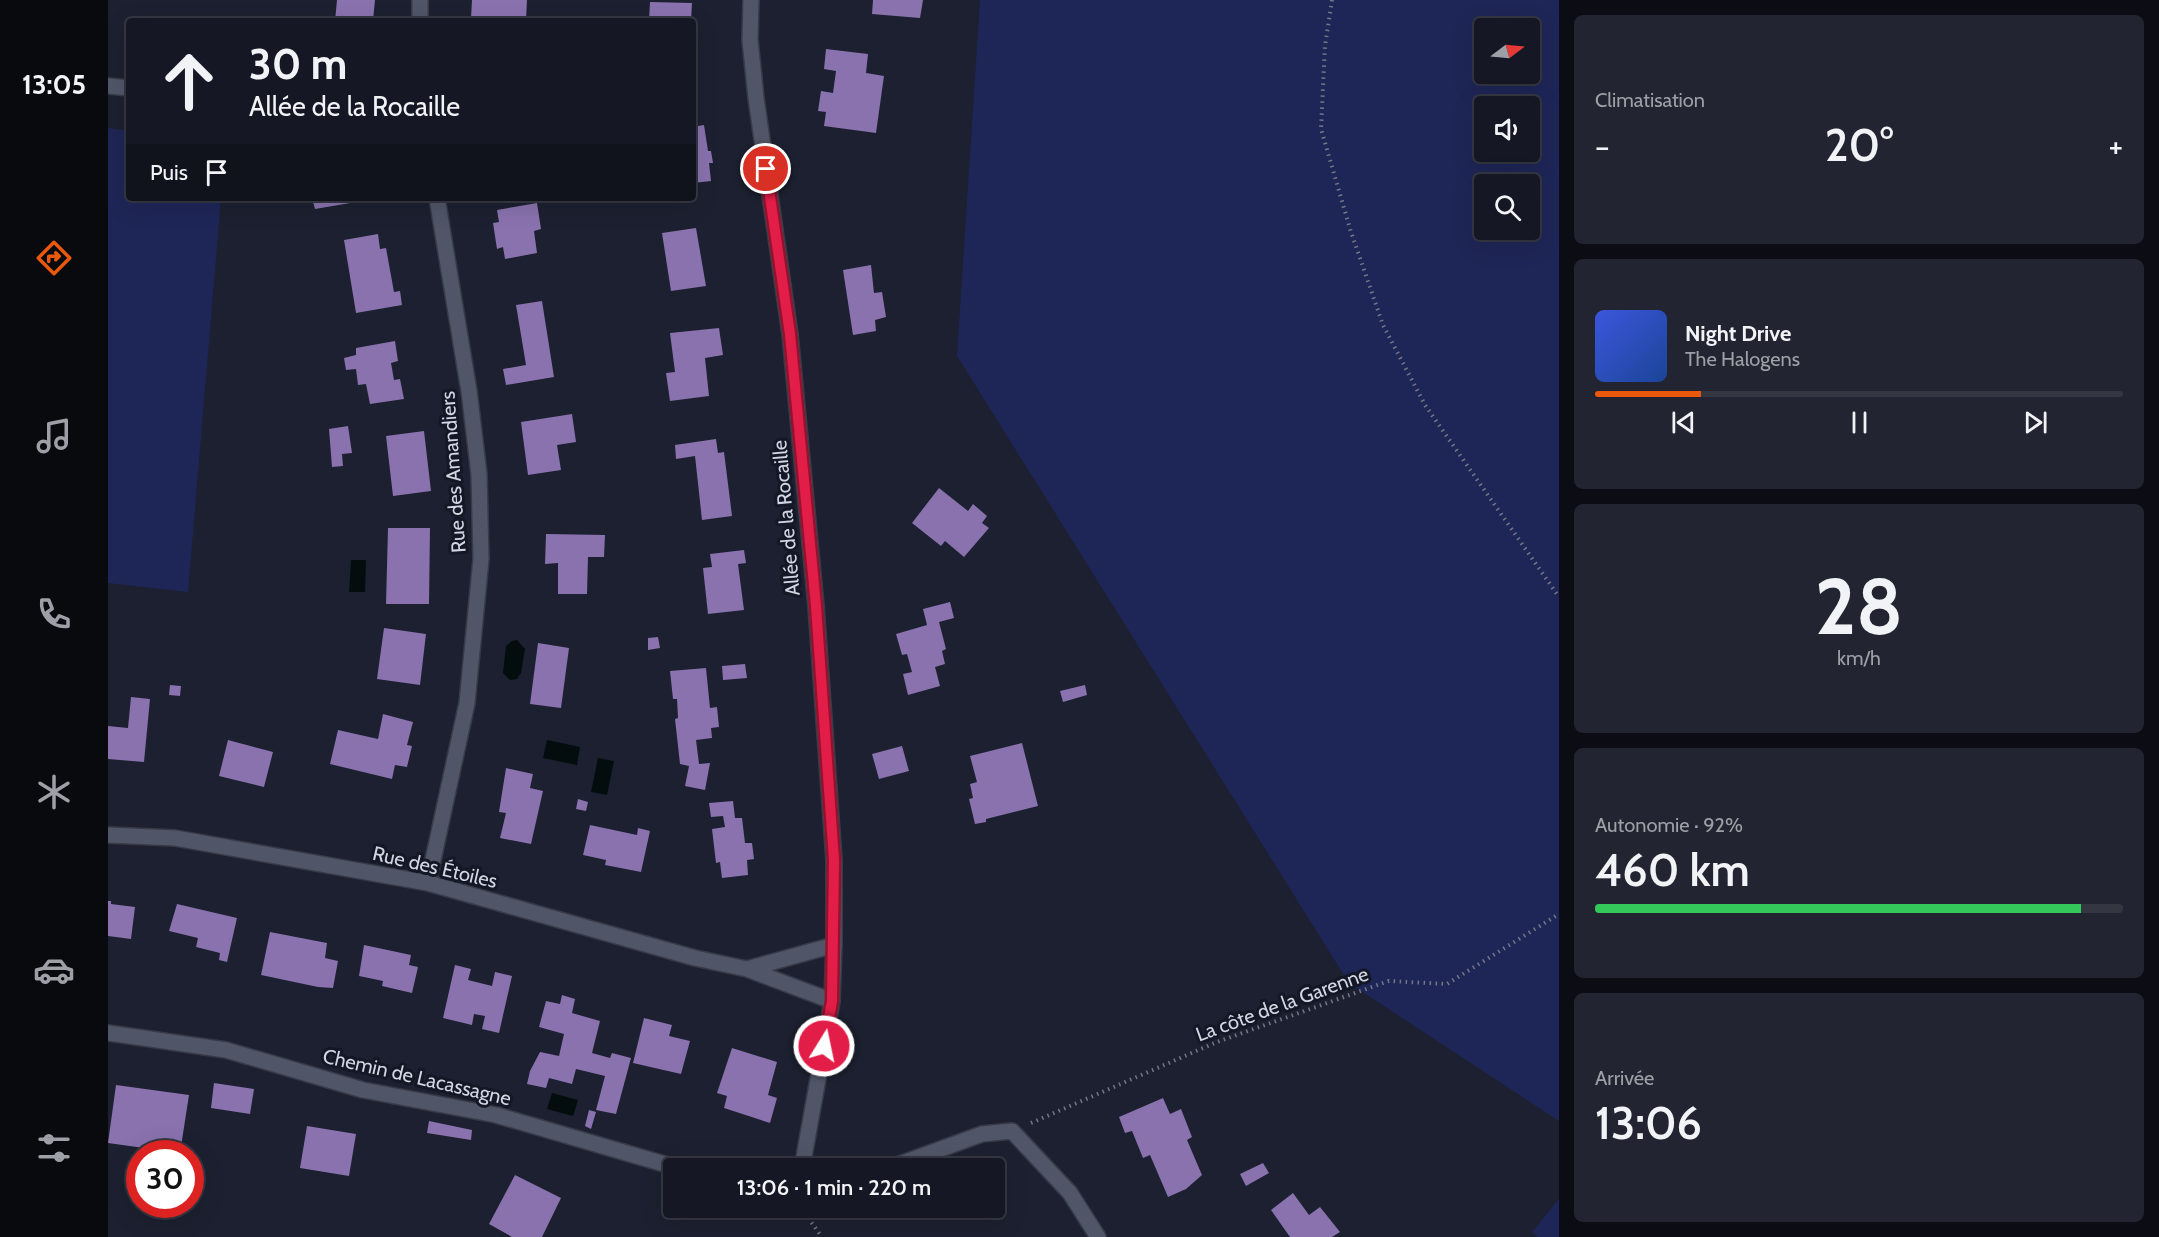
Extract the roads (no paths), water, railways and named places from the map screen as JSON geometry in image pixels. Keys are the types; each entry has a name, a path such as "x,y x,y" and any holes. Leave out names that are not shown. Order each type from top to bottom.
{"street":[{"path":"420,0 420,18"},
{"name":"Allée de la Rocaille","path":"751,0 751,52 790,334 816,606 834,860 832,1001 804,1158"},
{"path":"108,86 126,88"},
{"name":"Rue des Amandiers","path":"428,883 468,704 481,559 479,474 469,391 437,201"},
{"name":"Rue des Étoiles","path":"108,835 175,838 428,883 695,958 747,969 832,1001"},
{"path":"747,969 834,945"},
{"name":"Chemin de Lacassagne","path":"108,1033 225,1050 363,1090 496,1115 663,1164"},
{"path":"916,1158 982,1134 1012,1131 1070,1193 1098,1237"}]}
